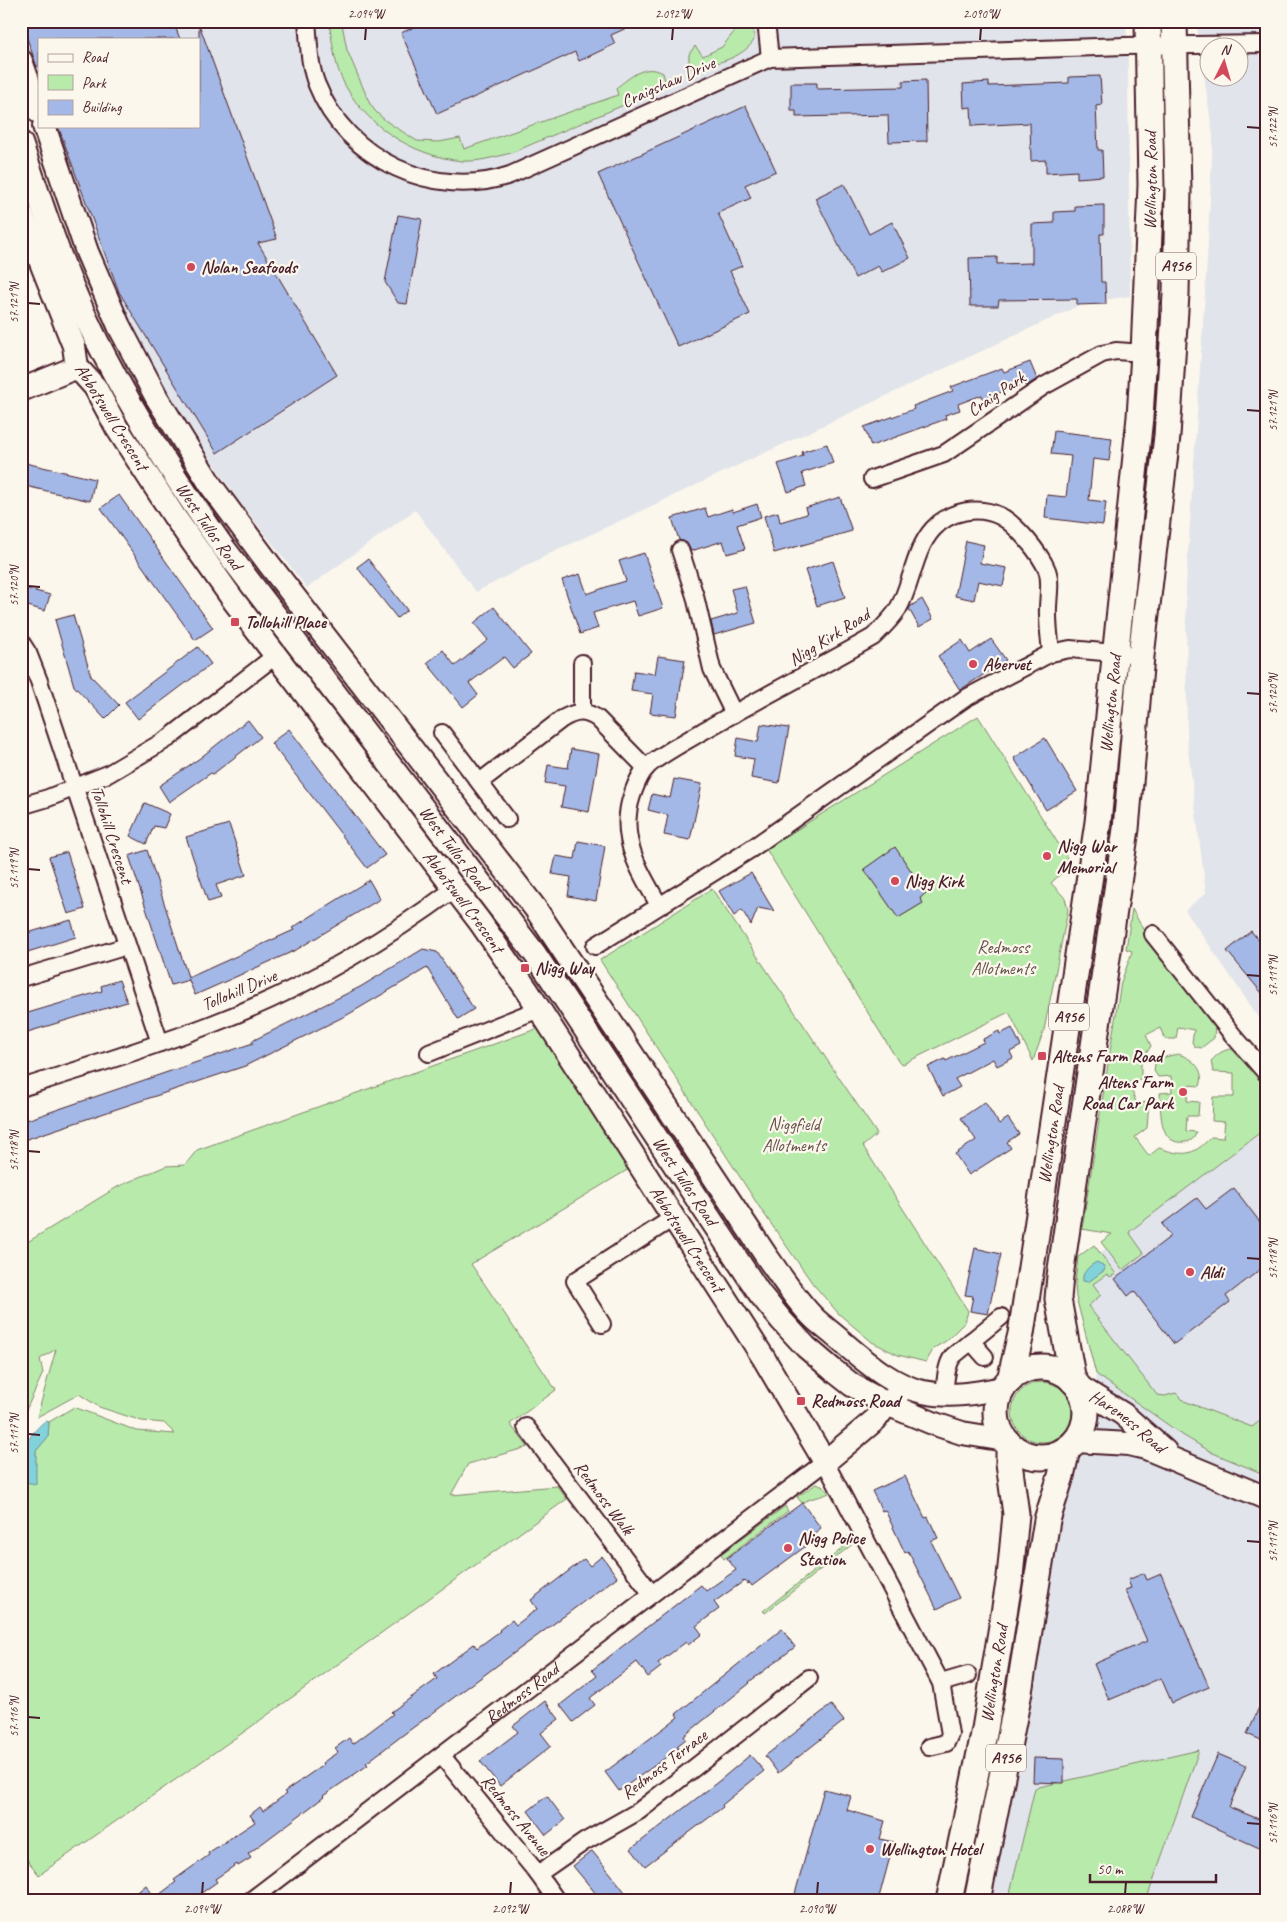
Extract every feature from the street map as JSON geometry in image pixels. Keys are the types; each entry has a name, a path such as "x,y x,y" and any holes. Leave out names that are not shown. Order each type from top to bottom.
{"main road":[{"name":"Wellington Road","path":"1006,1384 1021,1334 1089,890 1117,653 1140,417 1144,352 1150,185 1148,21"},
{"name":"Wellington Road","path":"1076,1383 1058,1299 1125,839 1141,656 1167,436 1175,303 1178,190 1174,21"},
{"path":"21,61 38,109"},
{"name":"West Tullos Road","path":"45,128 87,252 119,326 157,398 212,487 535,908 793,1293 816,1320 864,1361 907,1387 944,1395 965,1394 1006,1384"},
{"name":"West Tullos Road","path":"21,143 60,256 93,334 131,407 175,479 223,547 535,954 760,1294 806,1347 852,1385 887,1404 935,1424 1007,1442"},
{"name":"Abbotswell Crescent","path":"21,212 74,346 76,367 95,387 117,428 174,516 276,656 480,922 539,1009 781,1387 825,1462"},
{"path":"21,390 76,367"},
{"path":"1006,1384 1019,1373 1030,1368 1042,1367 1053,1368 1064,1373 1076,1383"},
{"name":"A956","path":"1072,1445 1083,1427 1086,1414 1084,1399 1076,1383"},
{"name":"Hareness Road","path":"1076,1383 1123,1414 1175,1460"},
{"name":"A956","path":"1006,1384 997,1400 996,1414 999,1428 1007,1442"},
{"name":"Redmoss Road","path":"825,1462 876,1419 887,1404 907,1387"},
{"name":"Wellington Road","path":"949,1901 984,1729 1010,1577 1016,1514 1007,1442"},
{"path":"1007,1442 1022,1453 1037,1457 1053,1456 1072,1445"},
{"name":"Hareness Road","path":"1072,1445 1129,1444 1146,1448 1266,1498"},
{"name":"Wellington Road","path":"977,1901 1018,1692 1047,1520 1072,1445"}],"street":[{"name":"Craigshaw Drive","path":"307,21 311,62 317,84 329,110 347,133 367,151 390,166 407,173 442,181 483,182 510,175 770,58 816,55 1266,44"},
{"path":"766,21 770,58"},
{"name":"Craig Park","path":"872,478 944,454 1044,386 1096,357 1116,351 1144,352"},
{"name":"Nigg Kirk Road","path":"659,905 636,863 630,845 628,829 628,813 632,794 646,768 694,737 873,637 898,608 923,544 932,529 944,519 968,511 986,512 1000,516 1028,540 1039,554 1048,571 1048,616 1051,653"},
{"path":"680,550 695,596 712,669 734,714"},
{"name":"Tollohill Crescent","path":"21,642 28,653 39,681 160,1043"},
{"path":"595,946 751,849 964,699 1051,653 1070,649 1141,656"},
{"path":"21,806 75,788 108,774 169,738 276,656"},
{"path":"582,663 582,712"},
{"path":"481,781 562,719 572,713 582,712 598,719 646,768"},
{"path":"442,733 481,781 507,819"},
{"name":"Tollohill Drive","path":"21,1088 214,1024 296,988 403,925 454,889"},
{"path":"1153,934 1266,1073"},
{"path":"21,978 127,946"},
{"path":"429,1054 539,1009"},
{"path":"602,1324 575,1281 673,1218"},
{"path":"944,1395 948,1362 1001,1317"},
{"path":"971,1341 985,1357"},
{"name":"Redmoss Walk","path":"526,1427 651,1593"},
{"name":"Redmoss Road","path":"250,1901 825,1462"},
{"name":"Abbotswell Crescent","path":"825,1462 940,1683 950,1734 946,1743 929,1747"},
{"path":"940,1683 968,1675"},
{"name":"Redmoss Terrace","path":"538,1874 584,1842 639,1811 809,1678"},
{"name":"Redmoss Avenue","path":"442,1756 538,1874 557,1901"}],"shaded area":[{"path":"21,21 1126,21 1130,296 1084,303 549,554 476,592 415,510 307,588 236,497 167,395 116,300 51,128 200,128 200,38 38,38 38,89 21,38"},
{"path":"1196,21 1266,21 1266,1028 1185,910 1206,893 1187,742 1186,585 1207,261 1213,136 1206,88 1250,88 1250,38 1200,38 1200,48"},
{"path":"1266,1128 1266,1901 977,1901 1067,1449 1092,1439 1096,1374 1075,1284 1078,1257 1094,1245 1101,1253"}],"green space":[{"path":"329,21 337,21 337,24 342,24 347,50 370,104 386,121 417,141 439,142 460,138 464,149 618,95 616,88 644,70 656,70 663,73 665,80 659,90 511,153 475,161 443,158 407,145 375,123 362,109 350,94 341,77 335,57"},
{"path":"743,21 752,21 754,40 749,47 734,57 689,69 689,54 695,46 703,56 722,47"},
{"name":"Redmoss Allotments","path":"978,716 1071,864 1051,883 1065,898 1068,910 1044,1030 1033,1061 1009,1012 903,1064 898,1061 766,849"},
{"name":"Niggfield Allotments","path":"712,889 877,1134 863,1146 968,1311 965,1322 946,1341 934,1348 926,1362 898,1355 872,1342 839,1314 813,1284 760,1208 600,960"},
{"path":"1132,909 1156,953 1215,1026 1214,1038 1201,1048 1194,1046 1192,1042 1194,1030 1178,1027 1176,1039 1165,1039 1160,1028 1146,1035 1151,1046 1141,1061 1141,1079 1129,1083 1137,1105 1149,1101 1147,1128 1135,1137 1149,1156 1159,1148 1187,1153 1204,1144 1211,1137 1223,1138 1225,1122 1212,1121 1213,1097 1234,1097 1234,1073 1213,1072 1211,1061 1221,1052 1230,1049 1234,1049 1266,1087 1266,1128 1129,1232 1144,1253 1122,1270 1101,1242 1112,1234 1082,1229 1121,982 1132,951 1126,949"},
{"path":"539,1028 629,1169 471,1264 556,1390 510,1424 528,1447 468,1464 451,1495 557,1486 567,1499 248,1729 39,1875 21,1852 21,1473 25,1482 35,1464 36,1451 48,1436 49,1422 74,1407 137,1431 175,1434 164,1423 142,1421 99,1407 79,1394 37,1417 56,1349 40,1359 43,1373 21,1421 21,1246 119,1186 166,1166 185,1165 197,1150"},
{"path":"1178,1054 1193,1062 1201,1075 1200,1086 1188,1085 1187,1101 1199,1102 1198,1116 1187,1116 1186,1131 1196,1132 1196,1134 1194,1138 1185,1142 1176,1142 1165,1133 1161,1117 1160,1093 1172,1092 1171,1076 1158,1077 1154,1071 1155,1064 1160,1058"},
{"path":"1094,1245 1116,1274 1110,1277 1107,1274 1093,1284 1101,1295 1088,1306 1157,1395 1165,1396 1176,1393 1184,1401 1252,1427 1265,1417 1266,1475 1213,1453 1184,1436 1096,1374 1076,1297 1075,1284 1078,1257"},
{"path":"1042,1382 1059,1387 1067,1395 1072,1412 1067,1429 1059,1437 1042,1442 1025,1437 1017,1429 1012,1412 1017,1395 1025,1387"},
{"path":"816,1484 822,1485 829,1493 802,1503 797,1497"},
{"path":"785,1506 788,1511 724,1559 721,1554"},
{"path":"851,1536 854,1543 765,1613 763,1611 843,1548 841,1543"},
{"path":"1199,1750 1146,1901 1008,1901 1035,1788"}],"water":[{"path":"1097,1262 1104,1266 1105,1270 1088,1282 1083,1281 1083,1275"},
{"path":"45,1421 49,1422 48,1437 36,1451 36,1484 25,1482 21,1465 24,1448 32,1434"}],"building":[{"path":"21,21 173,21 180,38 38,38 37,67"},
{"path":"427,21 642,21 611,35 615,44 579,61 575,52 437,114 401,33"},
{"name":"Nolan Seafoods","path":"200,27 277,239 258,243 337,375 217,453 119,292 59,128 200,128"},
{"path":"1100,76 1102,105 1096,106 1098,150 1102,150 1103,176 1077,178 1077,171 1046,173 1046,160 1031,161 1030,123 972,126 971,107 964,108 963,84 989,82 989,86 1069,83 1069,77"},
{"path":"926,80 927,141 889,142 888,115 796,117 796,111 791,111 791,83 817,83 817,89 903,87 903,81"},
{"path":"746,106 776,171 745,185 751,198 718,213 742,266 730,271 750,314 678,347 598,174"},
{"path":"844,184 869,234 892,222 910,258 882,272 878,266 855,278 815,198"},
{"path":"1104,205 1104,234 1100,234 1101,282 1105,282 1106,304 1077,305 1077,299 999,300 998,306 970,306 969,258 997,257 997,264 1032,263 1032,224 1054,223 1054,212 1075,211 1075,206"},
{"path":"398,215 422,219 407,304 398,303 385,282"},
{"path":"1030,362 1037,379 1026,386 1024,384 983,399 982,395 958,404 960,410 945,415 946,419 871,446 864,427 914,409 913,406 953,391 951,387 1002,368 1004,372"},
{"path":"1054,431 1112,438 1109,461 1093,459 1089,500 1106,502 1103,525 1045,518 1047,495 1066,497 1071,456 1051,454"},
{"path":"827,444 833,463 802,473 806,486 788,492 778,464 803,456 802,452"},
{"path":"21,462 95,479 90,501 21,485"},
{"path":"119,495 213,628 195,640 101,508"},
{"path":"840,497 852,531 774,553 764,516 778,512 780,522 807,514 805,508"},
{"path":"757,504 761,517 737,525 745,549 727,554 723,541 691,551 687,543 679,540 672,518 705,508 708,517 732,509 733,512"},
{"path":"966,541 984,545 980,563 1007,568 1003,586 978,581 974,600 955,596"},
{"path":"644,553 663,608 638,616 633,601 593,613 598,628 580,634 562,580 580,574 587,594 626,581 619,561"},
{"path":"368,559 407,610 397,618 357,567"},
{"path":"833,561 845,597 817,606 805,570"},
{"path":"745,586 756,623 714,635 711,621 738,613 731,589"},
{"path":"21,587 50,595 45,611 21,604"},
{"path":"922,599 933,619 919,627 909,609"},
{"path":"494,607 531,654 513,668 504,657 469,683 478,695 463,707 427,663 443,650 455,666 488,640 474,623"},
{"path":"73,615 91,676 119,705 105,719 74,686 55,620"},
{"name":"Abervet","path":"991,639 1006,660 960,690 938,656 962,640 970,653"},
{"path":"198,647 211,664 138,719 125,702"},
{"path":"658,656 685,660 676,716 650,713 653,694 631,691 634,671 655,674"},
{"path":"248,720 261,737 213,774 211,773 169,802 159,786 200,758"},
{"path":"761,724 789,728 779,783 751,778 754,759 735,756 738,738 758,742"},
{"path":"289,729 385,855 367,868 271,743"},
{"path":"1045,738 1077,791 1046,810 1014,758"},
{"path":"571,749 599,754 589,812 561,807 565,786 545,783 548,765 568,768"},
{"path":"674,779 702,784 690,840 664,835 668,815 648,810 652,794 670,798"},
{"path":"145,803 170,814 164,828 154,826 146,844 130,836"},
{"path":"229,824 246,875 216,885 221,898 208,902 186,837"},
{"path":"578,841 605,846 596,901 568,896 571,877 552,874 556,856 575,859"},
{"name":"Nigg Kirk","path":"895,847 926,893 920,898 923,903 898,918 864,869"},
{"path":"147,850 189,980 171,985 129,856"},
{"path":"67,852 85,909 68,914 49,857"},
{"path":"751,873 774,911 758,908 751,925 742,910 734,916 719,891"},
{"path":"369,880 380,899 296,950 195,995 188,978 294,930 292,928"},
{"path":"71,920 76,937 21,954 21,935"},
{"path":"1251,931 1266,949 1266,998 1227,951"},
{"path":"423,949 437,952 474,1009 458,1019 427,968 349,1014 245,1066 21,1141 21,1122 253,1043 252,1041 360,987"},
{"path":"119,980 127,1002 21,1034 21,1015 102,991 101,986"},
{"path":"1012,1028 1021,1046 1010,1052 1013,1058 997,1066 993,1059 955,1079 960,1087 943,1096 928,1067 945,1059 946,1061 984,1042 983,1039 999,1031 1000,1034"},
{"path":"985,1102 999,1124 1008,1118 1019,1134 1007,1142 1011,1148 969,1175 955,1154 976,1140 961,1118"},
{"name":"Aldi","path":"1234,1188 1266,1230 1266,1265 1226,1296 1230,1302 1174,1344 1134,1291 1128,1296 1115,1279 1171,1236 1162,1224 1197,1198 1206,1209"},
{"path":"975,1248 1001,1254 988,1314 970,1311 973,1296 965,1295"},
{"path":"905,1476 925,1518 928,1517 938,1538 931,1541 959,1598 937,1609 908,1551 905,1553 885,1510 882,1511 872,1491"},
{"path":"802,1503 821,1528 803,1542 806,1546 752,1586 749,1582 747,1584 744,1581 714,1602 719,1609 696,1626 702,1634 688,1645 686,1642 658,1663 661,1667 648,1677 637,1662 590,1698 595,1705 573,1722 560,1705 597,1676 592,1670 701,1585 706,1591 736,1570 727,1558"},
{"path":"602,1556 617,1577 403,1735 366,1763 368,1765 323,1796 248,1854 251,1858 238,1866 237,1864 215,1879 217,1882 190,1901 127,1901 146,1885 155,1898 176,1882 174,1880 209,1855 208,1853 255,1822 250,1815 260,1807 263,1811 286,1794 284,1792 323,1765 322,1763 338,1752 335,1748 349,1738 353,1744 393,1714 391,1712 437,1679 434,1674 474,1644 477,1648 512,1620 516,1625 537,1609 531,1600 584,1559 590,1566"},
{"path":"1144,1573 1147,1580 1161,1574 1209,1687 1172,1703 1161,1678 1109,1700 1094,1664 1147,1641 1125,1590 1131,1588 1128,1580"},
{"path":"782,1629 795,1647 684,1736 686,1739 677,1746 679,1748 619,1791 605,1772 678,1717 676,1714"},
{"path":"1266,1692 1266,1742 1247,1734"},
{"path":"545,1701 559,1719 541,1733 551,1746 500,1786 480,1761 518,1732 513,1726"},
{"path":"831,1705 844,1721 778,1773 765,1756"},
{"path":"1218,1754 1246,1766 1229,1807 1266,1822 1266,1851 1191,1817"},
{"path":"750,1755 764,1771 722,1805 723,1807 645,1866 631,1849"},
{"path":"1034,1758 1064,1759 1064,1783 1033,1782"},
{"name":"Wellington Hotel","path":"824,1789 851,1796 847,1810 885,1821 880,1839 894,1842 878,1901 818,1901 795,1894"},
{"path":"547,1796 565,1820 546,1835 528,1811"},
{"path":"592,1851 632,1901 602,1901 573,1866"}],"place":[{"name":"Nolan Seafoods","path":"191,267"},
{"name":"Tollohill Place","path":"235,622"},
{"name":"Abervet","path":"973,664"},
{"name":"Nigg War Memorial","path":"1047,856"},
{"name":"Nigg Kirk","path":"895,881"},
{"name":"Nigg Way","path":"525,968"},
{"name":"Altens Farm Road","path":"1042,1056"},
{"name":"Altens Farm Road Car Park","path":"1183,1092"},
{"name":"Aldi","path":"1190,1272"},
{"name":"Redmoss Road","path":"801,1401"},
{"name":"Nigg Police Station","path":"788,1548"},
{"name":"Wellington Hotel","path":"870,1849"}]}
